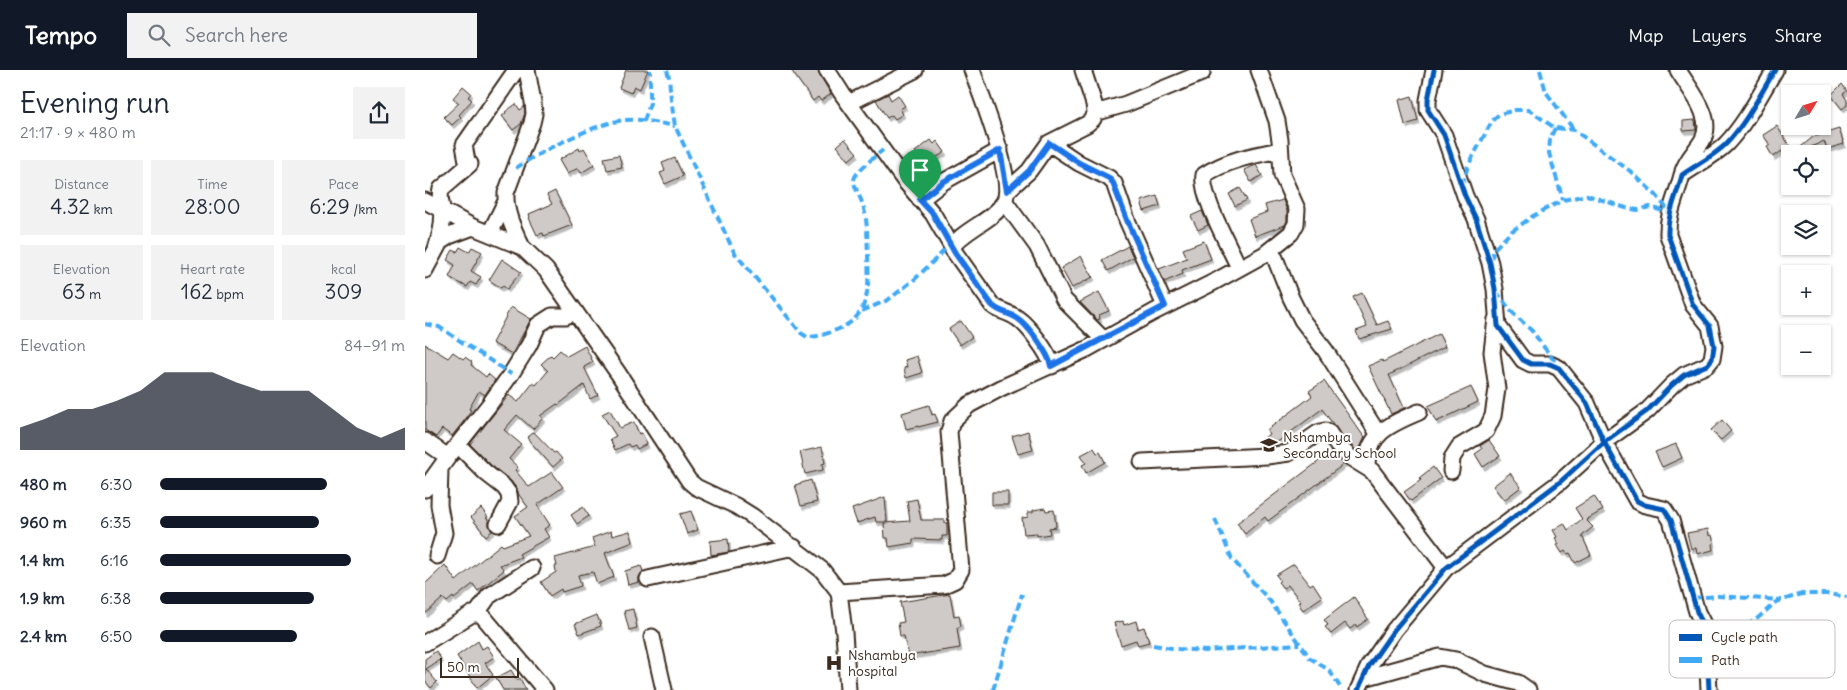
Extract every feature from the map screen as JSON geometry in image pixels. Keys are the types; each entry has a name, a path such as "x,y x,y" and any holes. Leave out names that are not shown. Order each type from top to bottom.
{"street":[{"path":"436,249 441,233 441,189 470,164 467,161 464,145 516,70"},
{"path":"490,233 506,201 532,124 534,114 527,70"},
{"path":"827,70 904,180 933,214 961,262 992,305 997,310 1013,315 1023,323 1047,356 1051,366"},
{"path":"849,104 915,70"},
{"path":"972,70 1000,150 1006,197 1037,246 1064,300 1103,339"},
{"path":"953,247 959,239 990,216 1029,171 1049,143 1087,124 1093,119 1095,113 1094,104 1083,70"},
{"path":"839,592 944,585 955,580 961,570 949,432 952,421 969,405 1001,388 1051,366 1214,282 1265,254 1291,233 1296,224 1297,209 1282,175 1277,121 1259,70"},
{"path":"1435,70 1428,100 1428,110 1445,135 1465,196 1477,219 1490,263 1495,289 1496,318 1492,352 1497,389 1493,416 1486,431 1459,447 1452,458 1451,471"},
{"path":"1361,684 1369,666 1394,630 1446,568 1560,482 1604,442 1647,411 1684,375 1707,365 1712,359 1714,346 1710,326 1693,304 1668,235 1670,213 1686,161 1705,134 1706,123 1703,112 1678,70"},
{"path":"1682,175 1726,144 1747,117 1775,70"},
{"path":"1095,113 1126,104 1201,73"},
{"path":"1049,143 1079,163 1109,178 1113,183 1127,220 1165,306"},
{"path":"920,200 943,182 1000,150"},
{"path":"1239,268 1210,205 1203,185 1204,175 1229,162 1280,150"},
{"path":"425,201 473,227 522,247 547,270 689,481 696,487 736,506 794,547 822,570 839,592 848,690"},
{"path":"506,201 509,216 522,247"},
{"path":"425,270 440,242 449,236 473,227"},
{"path":"1265,254 1272,255 1275,258 1302,320 1325,350 1379,435"},
{"path":"425,489 511,374 529,346 538,325 552,316 566,316 575,311"},
{"path":"1496,318 1498,326 1523,360 1531,364 1550,364 1559,368 1587,403 1604,442 1637,501 1645,505 1663,508 1671,520 1691,592 1701,620"},
{"path":"1367,467 1366,454 1379,435 1385,429 1419,412"},
{"path":"1142,462 1267,456 1289,452 1318,433 1325,431 1351,458 1367,467 1446,568"},
{"path":"425,441 444,463 439,505 444,533 437,556"},
{"path":"458,444 509,494 510,502 498,524"},
{"path":"648,579 794,547"},
{"path":"477,613 489,596 532,568"},
{"path":"425,643 472,614 477,613 485,616 545,690"},
{"path":"652,637 664,690"},
{"path":"1361,684 1440,657 1456,660 1485,674 1518,683 1528,690"}],"building":[{"path":"626,70 648,70 640,89 634,86 631,93 619,88"},
{"path":"791,70 817,70 831,94 821,101 818,97 813,101"},
{"path":"1842,84 1847,91 1843,94 1847,100 1847,105 1842,109 1831,95"},
{"path":"463,86 471,93 468,97 472,100 459,115 461,117 452,125 444,117 459,103 453,98"},
{"path":"888,94 891,100 898,95 905,106 900,109 903,114 895,119 892,115 887,118 876,100"},
{"path":"1412,96 1418,121 1405,125 1399,100"},
{"path":"516,104 520,110 524,107 525,113 521,124 513,130 502,116"},
{"path":"1695,120 1696,130 1683,131 1683,121"},
{"path":"1777,126 1781,135 1789,145 1781,145 1781,152 1773,157 1767,147 1770,145 1763,135"},
{"path":"1839,129 1844,144 1831,148 1831,145 1826,145 1824,141 1815,145 1803,145 1813,137 1831,135 1831,131"},
{"path":"845,139 857,153 849,160 837,146"},
{"path":"931,140 934,144 937,141 945,152 934,159 941,170 924,181 916,170 919,168 913,159 918,156 915,152"},
{"path":"579,148 580,151 584,148 594,165 581,173 578,168 567,174 559,160"},
{"path":"619,155 622,167 607,170 604,158"},
{"path":"675,158 683,176 665,184 660,173 665,171 662,163"},
{"path":"1256,165 1262,175 1251,182 1244,170"},
{"path":"1240,188 1247,200 1235,206 1229,194"},
{"path":"555,191 572,225 544,236 543,233 537,235 529,214 552,204 547,195"},
{"path":"1157,196 1160,206 1144,211 1141,201"},
{"path":"1283,200 1287,211 1285,225 1255,236 1249,219 1267,212 1265,205"},
{"path":"1202,211 1208,225 1198,230 1191,216"},
{"path":"1204,241 1211,259 1182,270 1183,274 1164,282 1159,269 1187,258 1183,249"},
{"path":"1128,246 1133,257 1108,271 1102,260"},
{"path":"460,247 469,252 472,247 482,252 471,271 481,277 476,285 470,282 467,287 449,277 455,265 447,260 453,250 457,252"},
{"path":"1081,256 1093,277 1072,288 1061,268"},
{"path":"502,259 521,272 507,289 503,286 501,288 489,280"},
{"path":"1099,292 1109,311 1099,315 1100,319 1097,320 1080,302"},
{"path":"1362,293 1377,325 1388,321 1392,329 1359,339 1356,331 1367,327 1353,297"},
{"path":"511,307 531,319 512,354 492,343"},
{"path":"961,321 972,337 960,345 949,329"},
{"path":"1439,334 1445,347 1389,375 1404,408 1391,414 1368,366 1382,360 1383,362"},
{"path":"425,344 448,358 453,352 463,359 465,357 472,362 471,365 486,377 488,374 495,380 485,395 479,391 469,409 471,410 467,417 452,436 442,429 436,437 425,430"},
{"path":"585,346 593,362 584,367 598,395 590,399 584,385 540,416 543,418 533,429 517,415 504,430 521,444 509,459 518,467 515,470 529,487 552,472 563,487 537,505 550,525 544,529 549,537 519,554 521,557 500,565 504,570 478,591 473,584 454,599 453,597 447,602 443,598 425,614 425,584 445,565 456,581 501,544 503,546 529,536 515,516 528,507 517,489 510,480 492,466 470,444 509,395 518,402 533,383 536,385 548,371 541,364 551,355 553,357 560,350 567,356"},
{"path":"917,356 922,373 906,378 904,368 907,367 905,360"},
{"path":"1324,381 1365,438 1361,446 1356,450 1344,439 1322,409 1272,446 1265,437 1269,434 1267,430 1312,396 1309,391"},
{"path":"1471,387 1478,402 1436,422 1428,406"},
{"path":"929,405 932,415 935,414 938,422 906,429 902,413"},
{"path":"610,410 620,428 634,422 639,434 642,433 647,444 637,449 635,445 630,447 628,444 615,450 610,439 616,436 602,414"},
{"path":"1722,420 1731,431 1721,440 1711,430"},
{"path":"1028,431 1033,450 1018,454 1012,436"},
{"path":"534,432 562,459 553,467 527,438"},
{"path":"1489,440 1500,456 1483,467 1475,454 1482,449 1480,446"},
{"path":"1676,444 1682,458 1662,467 1655,452"},
{"path":"822,447 825,463 822,464 823,470 805,474 800,452"},
{"path":"1094,448 1097,453 1100,452 1105,462 1086,473 1082,465 1086,463 1081,455"},
{"path":"1331,452 1344,464 1268,521 1265,517 1245,534 1237,523"},
{"path":"1433,467 1441,478 1411,501 1404,492 1421,480 1419,478"},
{"path":"1510,473 1521,487 1504,500 1493,486"},
{"path":"811,480 817,502 801,506 795,485"},
{"path":"992,492 1008,492 1008,505 992,505"},
{"path":"1594,496 1603,510 1586,520 1593,527 1582,536 1591,555 1575,563 1570,553 1567,554 1565,551 1562,553 1557,545 1559,544 1553,530 1564,523 1568,530 1582,519 1575,508"},
{"path":"885,497 887,522 876,522 875,517 857,523 852,509"},
{"path":"917,499 921,520 945,520 945,523 947,523 947,536 942,536 942,540 913,539 913,543 889,547 888,538 885,538 884,523 910,521 907,501"},
{"path":"583,507 589,516 577,524 571,515"},
{"path":"481,508 488,517 486,518 492,531 486,536 471,517"},
{"path":"1045,508 1046,511 1054,510 1056,527 1049,528 1050,534 1037,536 1037,533 1024,534 1022,518 1028,517 1028,512"},
{"path":"691,511 698,530 687,534 680,514"},
{"path":"1708,529 1709,536 1712,535 1714,543 1712,544 1713,550 1697,554 1696,548 1691,549 1687,533"},
{"path":"611,531 612,536 630,531 633,542 605,553 614,577 597,584 593,572 578,575 581,586 562,592 561,589 550,596 541,582 556,572 555,558 595,547 592,538"},
{"path":"728,539 729,552 711,555 710,541"},
{"path":"1294,564 1310,585 1313,583 1322,597 1303,610 1298,603 1300,601 1288,585 1283,588 1278,582 1280,580 1276,575"},
{"path":"641,566 643,571 639,577 639,582 628,585 625,571"},
{"path":"950,594 954,616 959,615 961,626 957,628 960,648 908,656 904,636 900,636 898,623 904,622 900,602"},
{"path":"1354,597 1368,619 1357,627 1356,625 1350,629 1345,623 1331,634 1325,627 1328,625 1324,620"},
{"path":"633,609 637,628 629,630 624,611"},
{"path":"597,615 601,626 579,634 575,624"},
{"path":"1123,621 1124,625 1136,621 1138,629 1144,627 1149,642 1138,645 1136,640 1121,645 1114,623"},
{"path":"478,641 482,649 487,646 494,657 485,663 493,675 477,688 457,656"},
{"path":"436,651 441,659 426,669 437,682 431,688 425,681 425,659"},
{"path":"511,670 517,680 520,678 526,690 503,690 496,678"}],"marked path":[{"path":"644,121 650,103 650,70"},
{"path":"667,70 675,126 734,252 801,333 807,337 841,328 851,322 863,306 868,287 867,226 863,206 854,180 862,168 883,150"},
{"path":"1540,70 1546,92 1574,130"},
{"path":"1462,185 1468,166 1492,121 1499,114 1516,110 1529,110 1555,128 1574,130 1630,171 1656,195 1670,213"},
{"path":"516,168 565,140 594,128 618,121 647,121 675,126"},
{"path":"1555,128 1550,139 1549,153 1563,200"},
{"path":"1491,260 1494,249 1512,231 1533,216 1563,200 1587,195 1626,208 1638,210 1650,207 1670,213"},
{"path":"862,311 888,300 915,279 951,244"},
{"path":"1496,291 1511,311 1532,331 1558,366"},
{"path":"425,324 439,327 511,374"},
{"path":"1215,519 1232,559 1270,601 1310,658 1329,670 1342,690"},
{"path":"993,690 1022,594"},
{"path":"1755,620 1776,602 1802,594 1827,594 1847,597"},
{"path":"1693,598 1718,596 1782,600"},
{"path":"1153,645 1206,651 1299,644"}],"cycle path":[{"path":"1434,70 1428,110 1444,135 1465,196 1476,219 1490,263 1495,289 1498,326 1523,360 1531,364 1550,364 1559,368 1587,403 1604,442 1637,501 1645,505 1664,509 1671,520 1697,612 1701,620"},
{"path":"1358,690 1369,666 1394,630 1446,568 1560,482 1604,442 1647,411 1684,375 1707,365 1712,359 1714,346 1710,326 1693,305 1668,235 1671,212 1682,175 1726,144 1746,118 1775,70"},
{"path":"1708,678 1709,690"}],"place":[{"name":"Nshambya Secondary School","path":"1269,445"},
{"name":"Nshambya hospital","path":"834,663"}],"route":[{"path":"1049,143 1079,163 1102,173 1113,183 1127,220 1165,306 1087,349 1051,366 1050,360 1023,323 1013,315 1005,314 992,305 955,253 933,214 920,200 954,175 1000,150 1007,191 1029,171 1049,143"}]}
